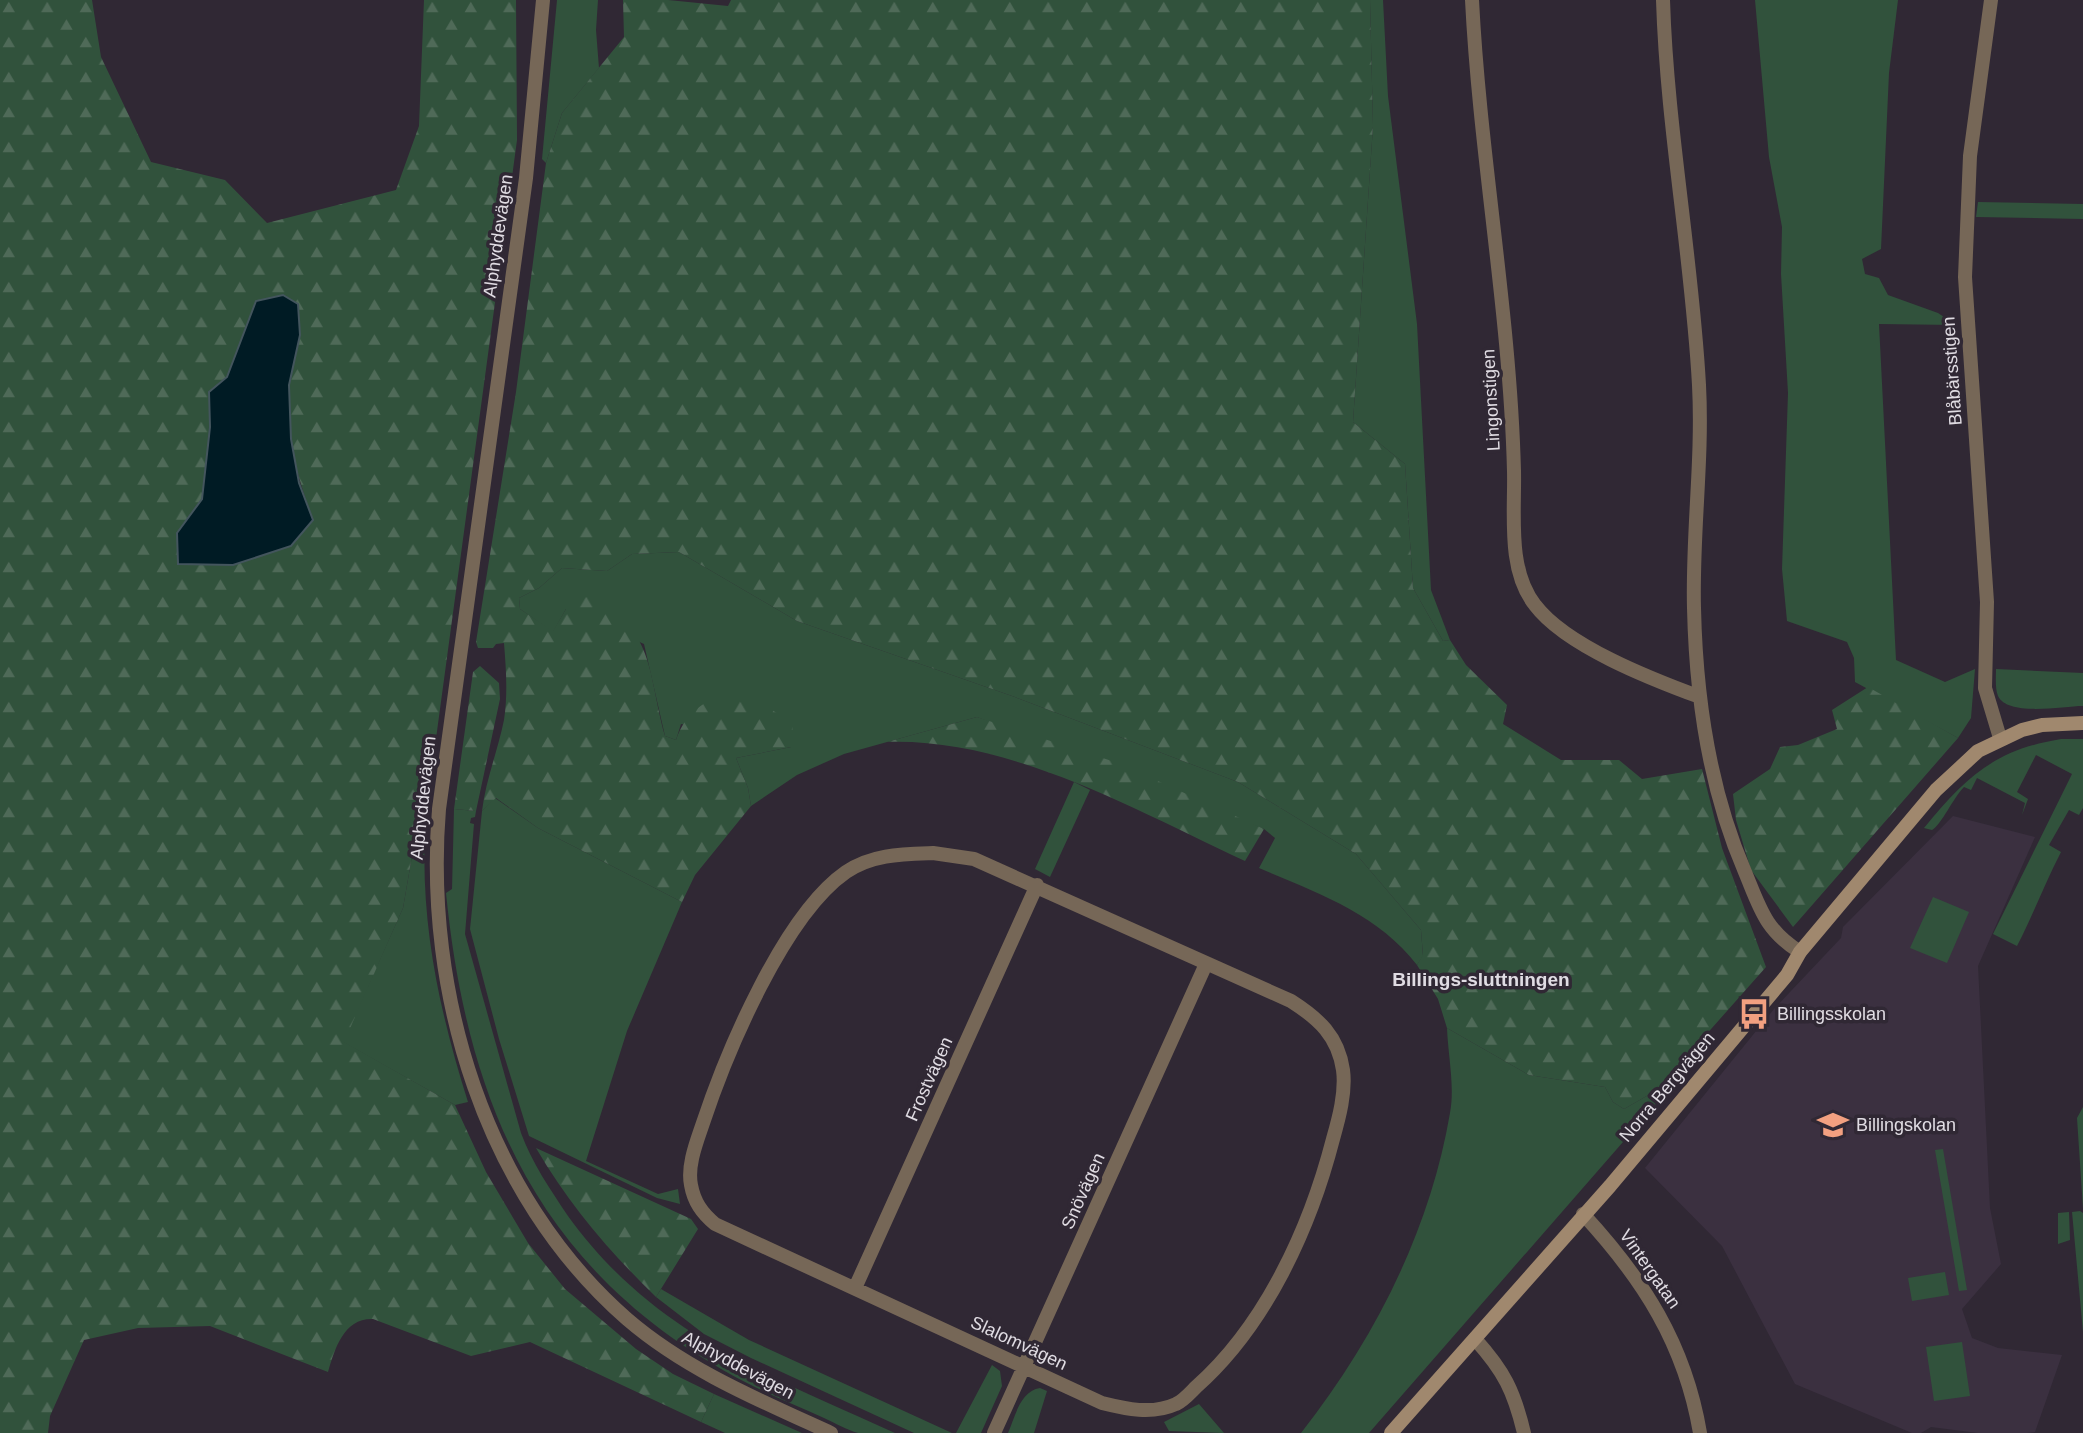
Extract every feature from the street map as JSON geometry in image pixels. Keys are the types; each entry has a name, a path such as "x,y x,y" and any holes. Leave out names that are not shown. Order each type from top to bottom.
{"street":[{"name":"Alphyddevägen","path":"543,0 526,178 439,809 434,862 442,954 457,1029 485,1115 523,1196 568,1259 628,1320 681,1358 737,1390 831,1433"},
{"name":"Lingonstigen","path":"1472,0 1476,74 1507,333 1515,534 1523,584 1533,604 1558,631 1673,687 1700,696"},
{"path":"1663,0 1669,107 1699,384 1700,439 1694,609 1700,696 1709,759 1724,820 1773,932 1800,952"},
{"name":"Blåbärsstigen","path":"1991,0 1969,167 1965,277 1987,602 1985,688 2000,738"},
{"name":"Norra Bergvägen","path":"1391,1433 1779,985 1800,952 1936,790 1978,751 2000,738 2042,726 2083,723"},
{"name":"Slalomvägen","path":"933,853 974,859 1037,885 1206,964 1291,1001 1320,1020 1336,1043 1343,1072 1336,1129 1316,1197 1290,1254 1243,1334 1208,1377 1177,1404 1156,1410 1132,1410 1102,1404 715,1224 697,1205 690,1183 693,1153 737,1034 763,982 814,902 846,872 874,859 933,853"},
{"name":"Frostvägen","path":"855,1288 1037,885"},
{"name":"Snövägen","path":"994,1433 1206,964"},
{"name":"Vintergatan","path":"1583,1214 1613,1246 1660,1313 1686,1378 1700,1433"},
{"path":"1475,1339 1498,1364 1514,1392 1524,1433"}],"shaded area":[{"name":"Billingskolan","path":"1953,816 2035,837 1978,966 1990,1208 2001,1264 1962,1309 1972,1338 1998,1348 2062,1355 2035,1432 1978,1433 1931,1427 1921,1433 1912,1433 1795,1384 1722,1246 1645,1168 1774,1009 1841,938 1843,927"}],"green space":[{"path":"0,0 92,0 101,57 151,162 225,180 267,223 396,190 419,126 424,0 516,0 517,140 427,805 421,804 403,908 344,1042 455,1105 486,1172 528,1243 565,1289 636,1349 673,1374 714,1394 701,1422 530,1342 471,1356 373,1319 355,1323 342,1336 328,1372 210,1326 138,1328 84,1340 50,1416 48,1433 0,1433","holes":["256,301 300,335 290,377 288,417 297,470 313,520 177,533 202,499 210,427 209,392 227,377"]},
{"path":"557,0 598,0 596,30 599,68 562,113 546,163 542,159"},
{"path":"623,0 668,0 728,6 731,0 1370,0 1373,126 1353,422 1405,464 1413,588 1443,641 1450,640 1466,665 1507,705 1503,724 1561,760 1619,760 1642,779 1702,769 1722,848 1766,967 1657,1090 1624,1109 1613,1102 1605,1087 1529,1075 1447,1028 1438,999 1417,965 1423,955 1421,930 1356,854 1238,782 1015,697 797,621 679,552 632,554 607,571 562,568 539,588 519,598 520,609 553,631 566,609 591,594 612,609 627,624 646,655 665,736 676,740 687,718 695,710 715,699 726,697 738,696 756,700 793,725 791,747 736,758 748,788 751,806 695,875 682,902 538,828 496,798 482,811 504,720 506,671 504,643 496,644 493,648 478,648 476,642 516,392 546,163 562,113 624,37"},
{"path":"1370,0 1383,0 1388,96 1417,324 1431,590 1450,640 1443,641 1413,588 1405,464 1353,422 1373,126"},
{"path":"1755,0 1898,0 1889,73 1881,249 1862,259 1865,274 1879,278 1888,295 1938,313 1956,325 1879,324 1896,660 1945,682 1975,669 1971,718 1958,738 1855,682 1854,658 1847,642 1787,621 1782,569 1788,393 1781,274 1782,227 1769,157"},
{"path":"1978,202 2083,204 2083,219 1976,217"},
{"path":"679,552 797,621 1015,697 1238,782 1356,854 1421,930 1423,956 1417,965 1384,931 1365,918 1324,896 1259,868 1275,838 1264,829 977,717 844,754 797,775 751,806 748,788 736,758 791,747 681,724 676,740 665,736 644,644 566,609 553,632 520,609 519,598 539,588 562,568 607,571 632,554"},
{"path":"480,666 499,683 500,699 476,811 454,809 473,672"},
{"path":"1996,669 2083,673 2083,706 2037,709 2013,706 1998,696"},
{"path":"1868,687 1958,738 1793,927 1751,870 1736,820 1733,794 1770,769 1780,747 1798,745 1837,729 1832,710"},
{"path":"977,717 1118,763 1264,829 1245,861 1116,800 1026,764 933,744 887,742"},
{"path":"2061,739 2083,739 2083,808 2079,815 2069,810 2049,845 2061,852 2017,946 1993,934 2072,774 2036,755 2017,792 2028,799 2022,815 2025,803 1977,778 1971,790 1964,787 1936,827 1932,830 1924,828 1954,794 1983,768 2017,750"},
{"path":"1074,782 1090,790 1050,877 1035,869"},
{"path":"495,798 538,828 682,902 627,1031 586,1161 658,1194 678,1189 680,1204 657,1198 529,1136 499,1039 470,929 482,811"},
{"path":"421,804 427,805 425,881 432,955 447,1029 468,1102 455,1105 343,1042 403,908"},
{"path":"454,809 476,811 470,823 474,824 465,934 525,1144 568,1216 601,1257 637,1292 675,1321 758,1370 895,1433 854,1432 747,1383 677,1341 617,1293 568,1240 529,1181 497,1117 474,1048 457,973 446,893 452,889"},
{"path":"1933,897 1969,912 1947,963 1910,948"},
{"path":"1447,1028 1529,1075 1605,1087 1613,1102 1624,1109 1657,1090 1657,1103 1369,1433 1301,1433 1328,1397 1375,1322 1413,1242 1429,1200 1450,1113 1452,1082"},
{"path":"2083,1107 2083,1209 2077,1118"},
{"path":"536,1148 691,1219 698,1229 656,1297 591,1227"},
{"path":"1943,1149 1967,1290 1959,1291 1935,1150"},
{"path":"2069,1212 2070,1240 2058,1244 2058,1213"},
{"path":"2072,1212 2083,1213 2083,1332"},
{"path":"1945,1272 1949,1295 1912,1301 1908,1278"},
{"path":"661,1289 749,1340 952,1433 914,1433 751,1358 704,1334 656,1297"},
{"path":"1962,1342 1970,1396 1934,1401 1926,1347"},
{"path":"992,1365 1000,1371 1002,1386 981,1433 956,1433"},
{"path":"1040,1388 1047,1391 1034,1433 1008,1433 1023,1399 1033,1390"},
{"path":"714,1394 802,1433 725,1433 701,1422"},
{"path":"1199,1404 1224,1433 1169,1431 1164,1422"}],"water":[{"path":"283,295 298,304 300,335 289,385 291,439 299,483 313,520 291,546 233,565 178,564 177,533 202,499 210,427 209,392 227,377 256,301"}],"place":[{"name":"Billingsskolan","path":"1754,1014"},
{"name":"Billingskolan","path":"1833,1125"}],"district":[{"name":"Billings-sluttningen","path":"1481,979"}]}
